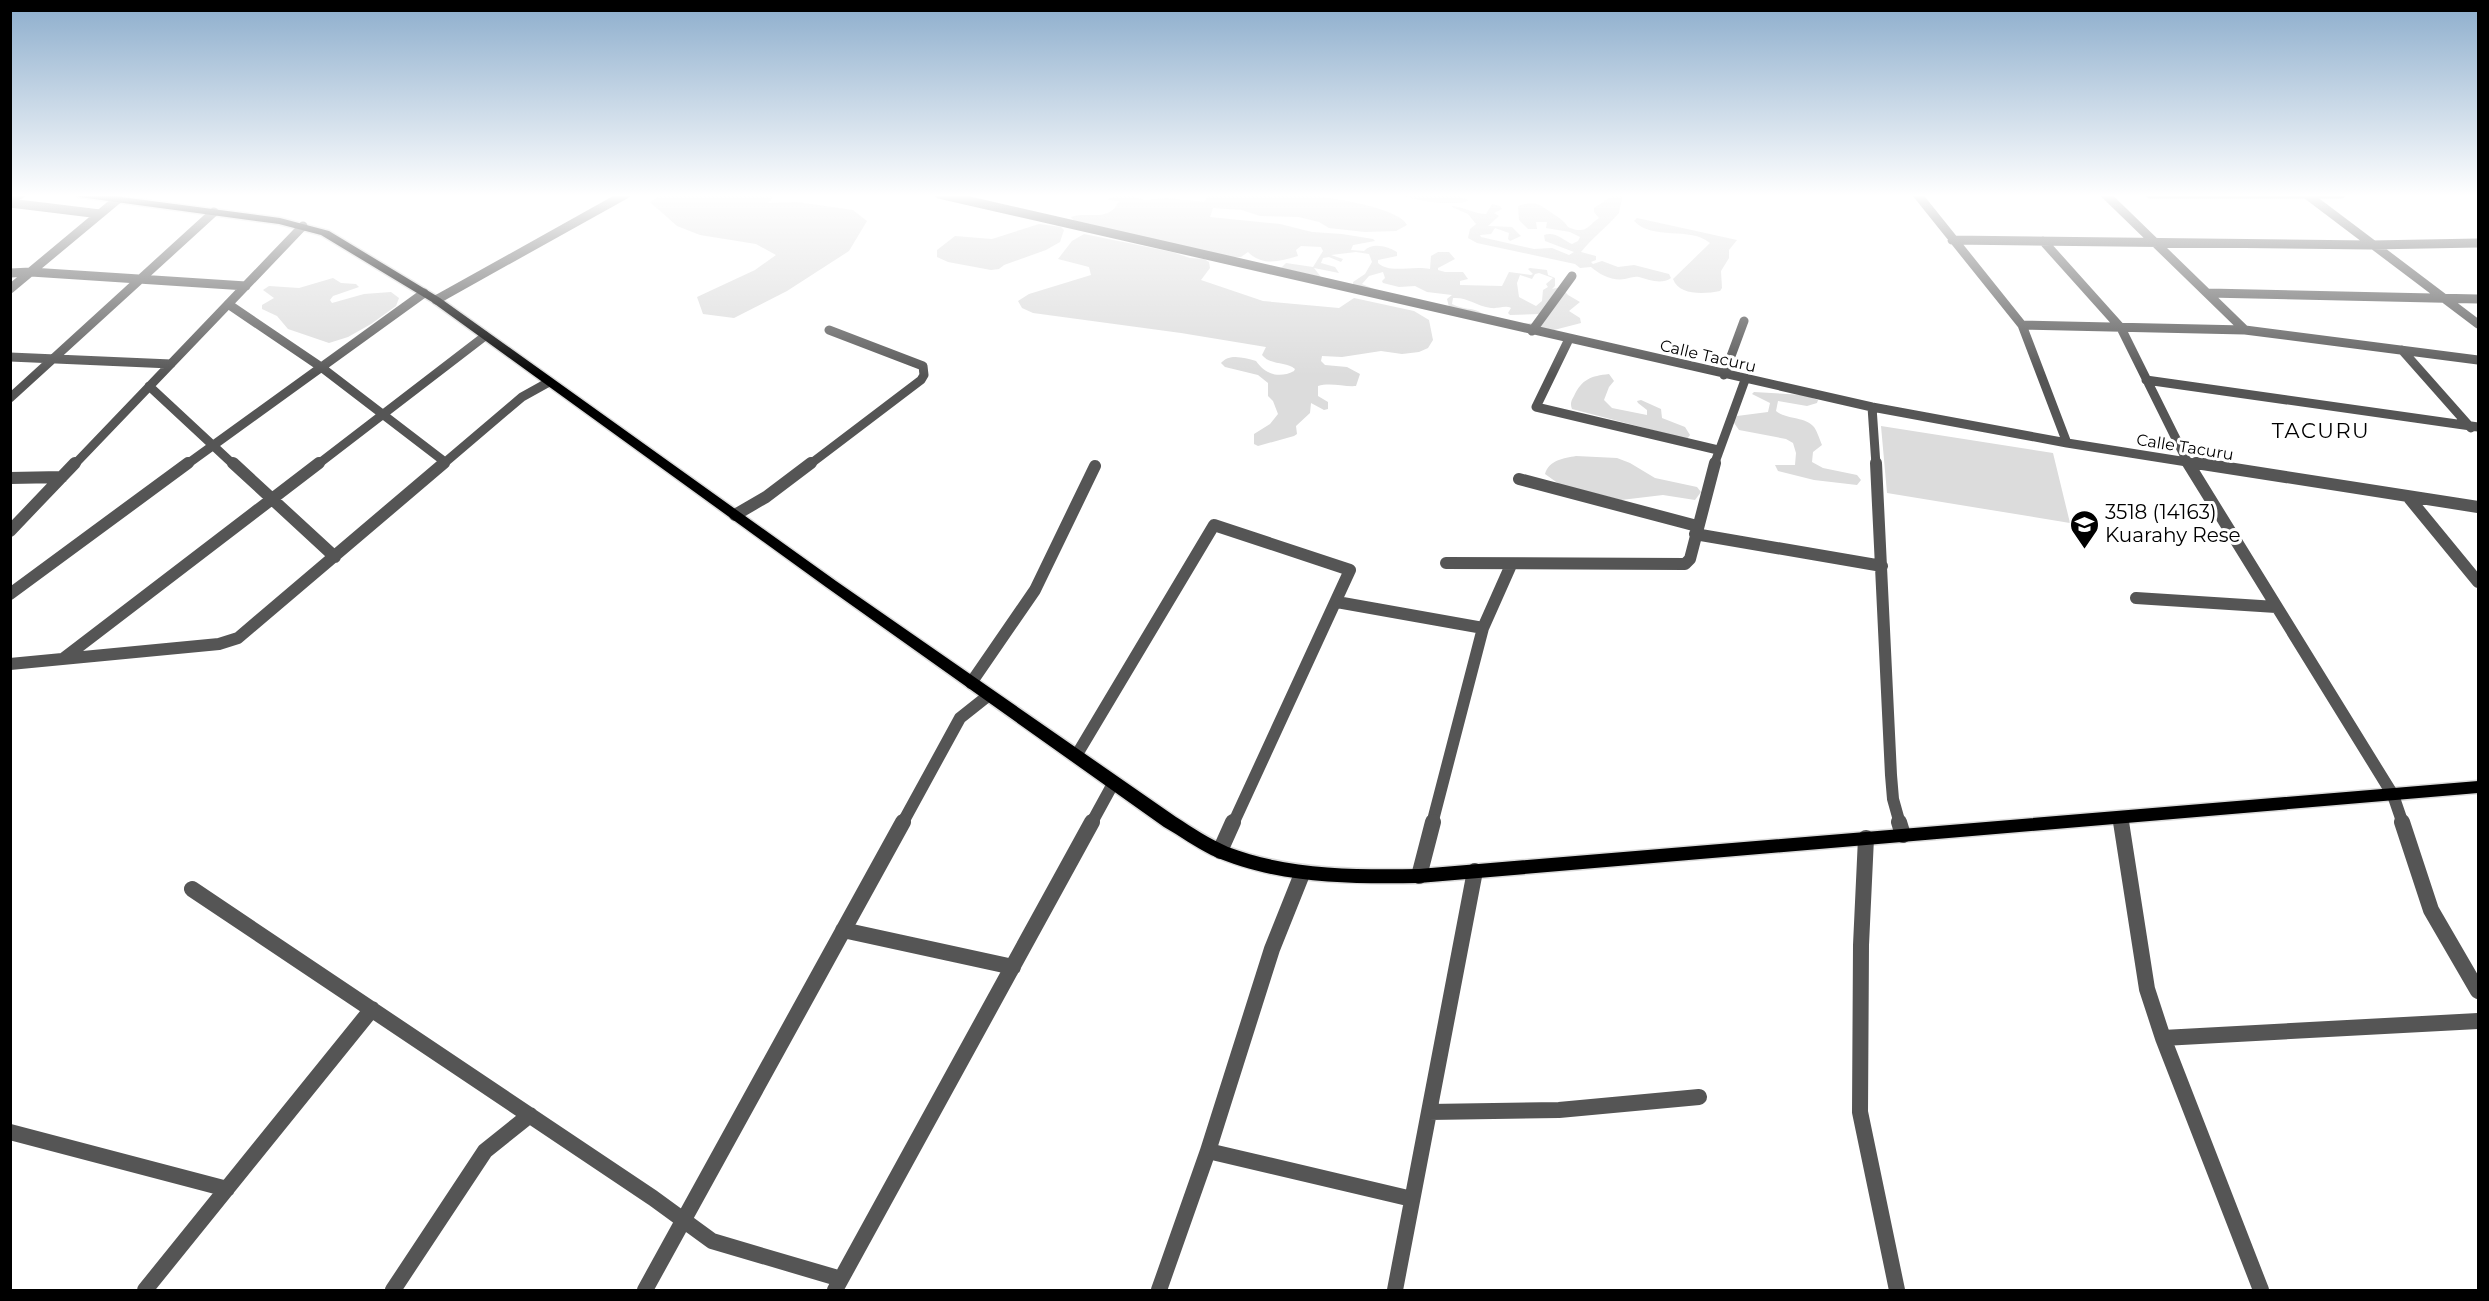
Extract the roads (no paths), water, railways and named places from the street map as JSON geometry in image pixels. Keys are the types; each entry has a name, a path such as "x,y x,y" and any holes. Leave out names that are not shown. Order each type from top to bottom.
{"main road":[{"path":"361,255 430,297 1170,822 1220,851 1270,868 1302,874 1348,877 1419,876 2478,788"}],"street":[{"path":"10,289 52,255"},
{"path":"10,398 166,255"},
{"path":"10,531 276,255"},
{"path":"10,594 321,366 430,297 510,255"},
{"name":"Calle Tacuru","path":"1202,255 1745,380 1872,407 2067,444 2478,507"},
{"path":"1964,255 2022,325 2067,444"},
{"path":"2055,255 2121,328 2187,462 2393,795 2431,910 2478,990"},
{"path":"2168,255 2245,330"},
{"path":"2384,255 2478,324"},
{"path":"10,273 31,272 246,286"},
{"path":"1532,331 1572,276"},
{"path":"2208,293 2478,299"},
{"path":"228,304 321,366 445,462"},
{"path":"1724,375 1744,321"},
{"path":"2022,325 2245,330 2478,360"},
{"path":"735,515 766,497 921,381 924,375 923,366 829,330"},
{"path":"63,659 485,336"},
{"path":"1569,339 1536,407 1718,450"},
{"path":"2402,350 2474,427 2478,435"},
{"path":"10,357 171,364"},
{"path":"1446,563 1675,566 1685,564 1690,559 1718,450 1745,380"},
{"path":"2146,381 2474,427"},
{"path":"10,664 219,644 238,638 522,397 549,382"},
{"path":"149,386 335,557"},
{"path":"1872,407 1891,775 1893,799 1904,835"},
{"path":"971,683 1035,590 1095,466"},
{"path":"10,478 62,477"},
{"path":"1519,479 1696,530 1882,567"},
{"path":"2409,498 2478,582"},
{"path":"1076,756 1214,525 1350,570 1220,851"},
{"path":"1419,876 1483,628 1511,565"},
{"path":"2136,598 2276,607"},
{"path":"1336,602 1483,628"},
{"path":"645,1290 960,717 989,695"},
{"path":"192,889 530,1115 712,1241 838,1284 1114,782"},
{"path":"2120,817 2147,989 2163,1038 2261,1290"},
{"path":"1866,838 1861,945 1860,1112 1897,1290"},
{"path":"1395,1290 1475,871"},
{"path":"1159,1290 1208,1151 1272,949 1302,874"},
{"path":"843,930 1012,967"},
{"path":"145,1290 372,1010"},
{"path":"2163,1038 2478,1021"},
{"path":"1429,1112 1559,1110 1699,1097"},
{"path":"393,1290 485,1151 530,1115"},
{"path":"10,1132 227,1189"},
{"path":"1208,1151 1412,1199"}],"place":[{"name":"3518 (14163) Kuarahy Rese","path":"2084,550"}],"district":[{"name":"TACURU","path":"2321,430"}]}
